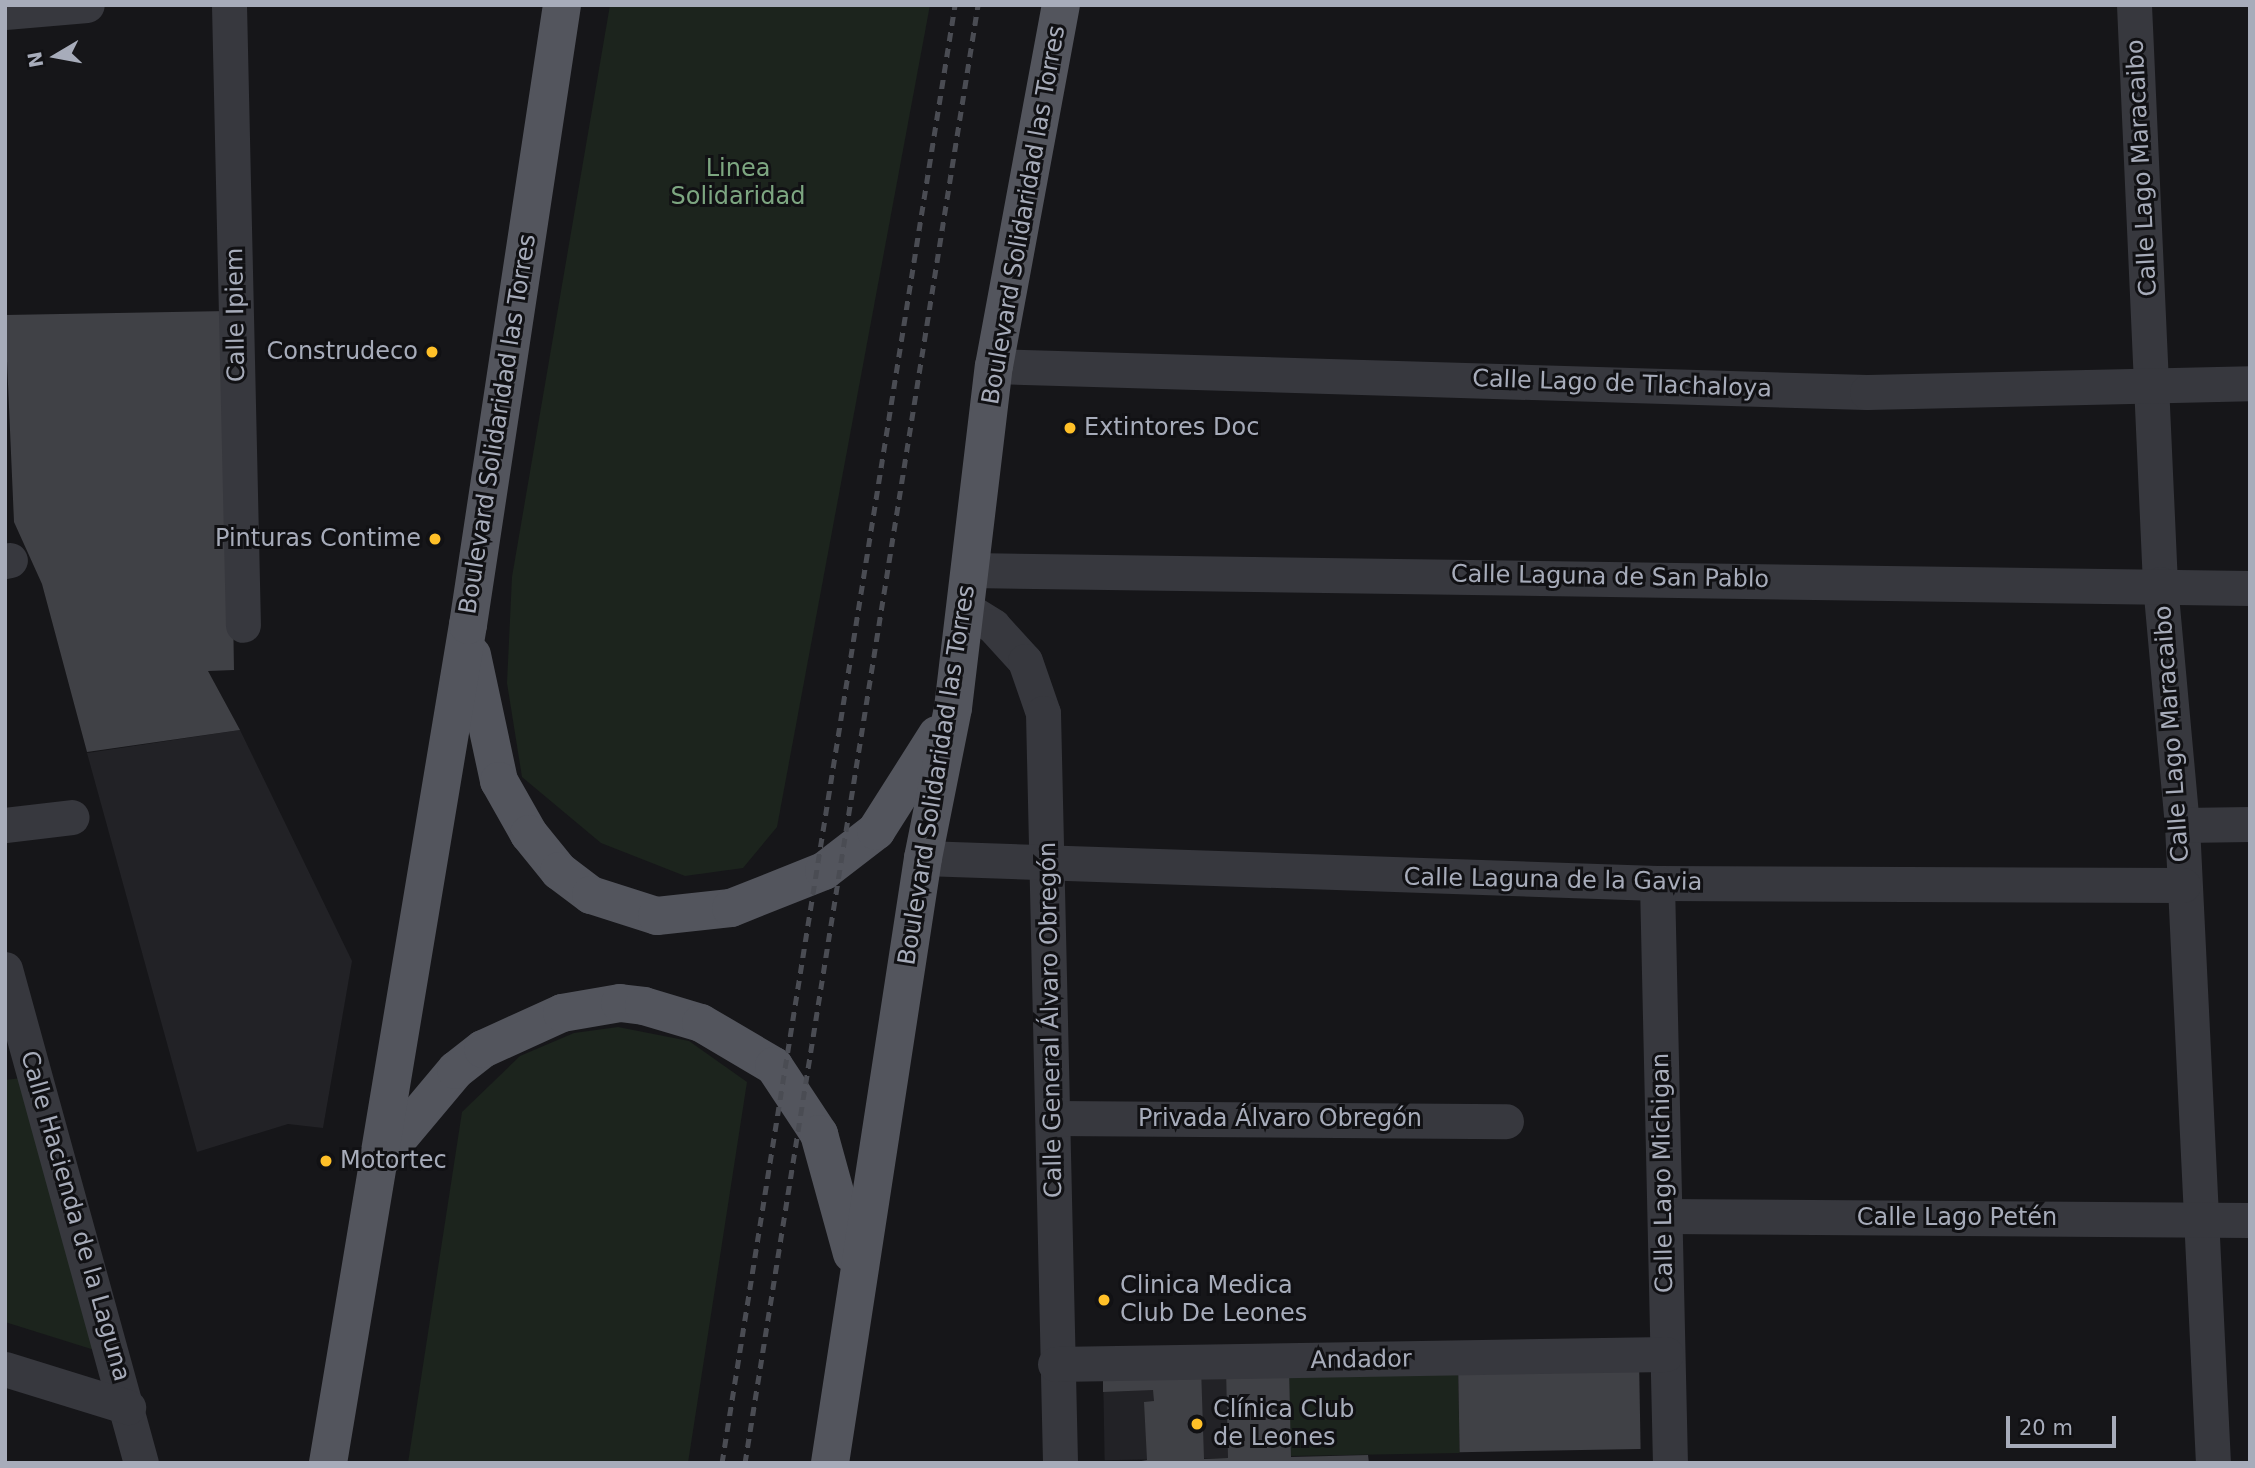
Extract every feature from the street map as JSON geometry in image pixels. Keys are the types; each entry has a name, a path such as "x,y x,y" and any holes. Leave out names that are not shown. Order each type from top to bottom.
{"main road":[{"name":"Boulevard Solidaridad las Torres","path":"328,1463 468,625 562,5"},
{"name":"Boulevard Solidaridad las Torres","path":"830,1463 856,1273 923,858 953,708 994,366 1061,5"},
{"path":"468,625 477,693 507,803 559,871 591,895 657,916 701,916 762,900 855,851 900,800 953,708"},
{"path":"376,1166 456,1070 483,1049 562,1013 620,1003 644,1006 701,1023 774,1066 819,1134 856,1273"}],"street":[{"path":"5,12 87,5"},
{"name":"Calle Ipiem","path":"229,5 243,625"},
{"name":"Calle Lago Maracaibo","path":"2134,5 2161,584 2182,825 2199,1220 2213,1463"},
{"name":"Calle Lago de Tlachaloya","path":"994,366 1867,392 2153,382 2250,383"},
{"name":"Calle Laguna de San Pablo","path":"970,570 2161,584 2250,588"},
{"name":"Calle General Álvaro Obregón","path":"966,608 1010,641 1036,683 1048,867 1054,1118 1055,1364 1060,1463"},
{"path":"5,825 72,817"},
{"path":"2182,825 2250,824"},
{"name":"Calle Laguna de la Gavia","path":"923,858 1048,867 1657,883 2183,885"},
{"name":"Calle Lago Michigan","path":"1657,883 1666,1354 1671,1463"},
{"name":"Calle Hacienda de la Laguna","path":"5,970 18,1056 128,1407 141,1463"},
{"name":"Privada Álvaro Obregón","path":"1054,1118 1506,1121"},
{"name":"Calle Lago Petén","path":"1665,1216 2250,1220"},
{"name":"Andador","path":"1055,1364 1666,1354"},
{"path":"5,1369 128,1407"}],"shaded area":[{"path":"240,730 352,961 323,1128 288,1124 197,1152 87,753"},
{"name":"Clínica Club de Leones","path":"1289,1365 1291,1457 1105,1460 1103,1368"}],"green space":[{"name":"Linea Solidaridad","path":"610,5 930,5 777,827 743,868 685,876 601,843 522,777 507,683 512,577"},
{"path":"618,1027 689,1041 747,1082 688,1463 408,1463 462,1112 520,1056 574,1033"},
{"path":"30,1077 104,1353 5,1322 5,1080"},
{"path":"1458,1362 1460,1453 1291,1456 1289,1365"}],"building":[{"path":"228,311 234,670 208,671 240,730 87,752 42,584 14,522 5,315"},
{"path":"1639,1358 1641,1449 1460,1452 1458,1361"},
{"name":"Clínica Club de Leones","path":"1289,1365 1291,1457 1368,1455 1369,1463 1130,1463 1147,1460 1144,1402 1154,1401 1153,1390 1103,1392 1103,1369 1201,1367 1204,1459 1228,1458 1226,1367"}],"railway":[{"path":"722,1463 955,5"},
{"path":"745,1463 978,5"}],"place":[{"name":"Construdeco","path":"432,352"},
{"name":"Extintores Doc","path":"1070,428"},
{"name":"Pinturas Contime","path":"435,539"},
{"name":"Motortec","path":"326,1161"},
{"name":"Clinica Medica Club De Leones","path":"1104,1300"},
{"name":"Clínica Club de Leones","path":"1197,1424"}]}
